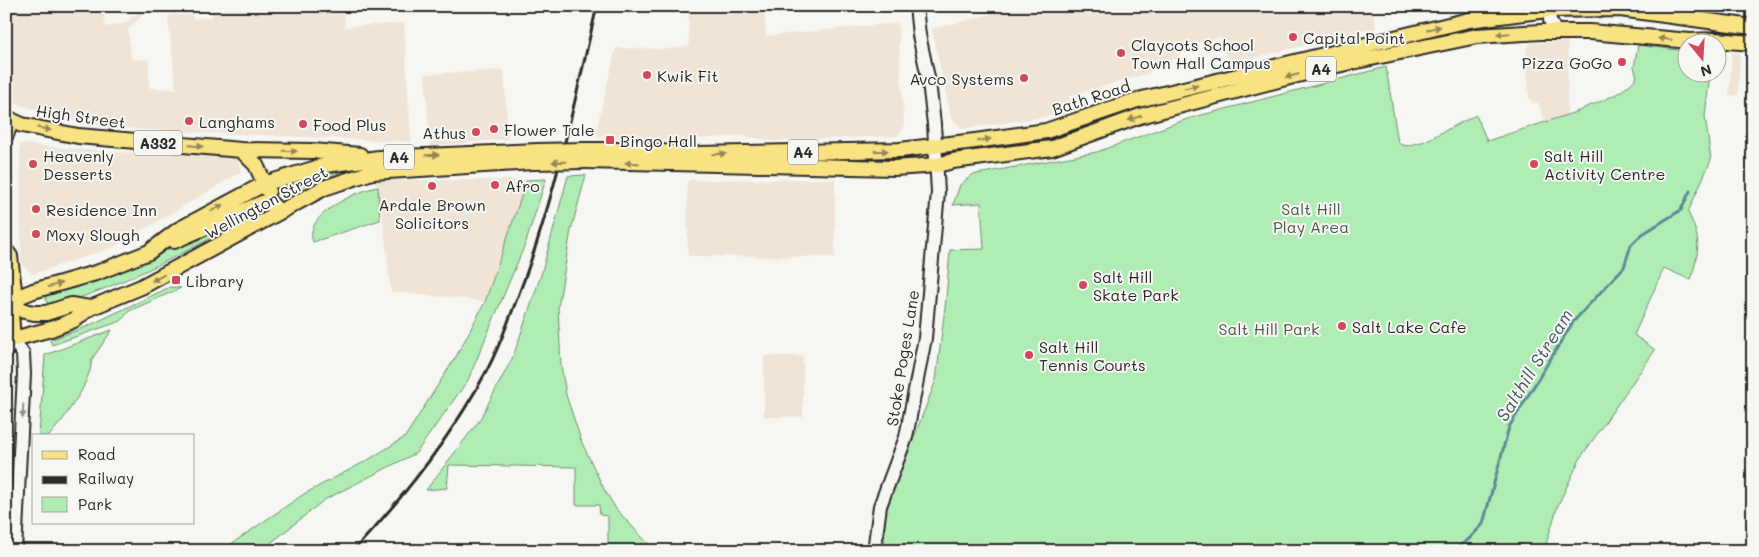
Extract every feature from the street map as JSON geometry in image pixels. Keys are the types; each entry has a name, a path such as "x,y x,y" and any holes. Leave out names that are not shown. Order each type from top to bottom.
{"main road":[{"name":"Bath Road","path":"670,153 900,150 935,147 1046,131 1134,101 1378,41 1469,20 1548,8 1618,8 1753,27"},
{"path":"1702,20 1709,32"},
{"name":"Bath Road","path":"679,164 895,168 936,165 1052,148 1140,116 1328,67 1477,36 1590,32 1676,40"},
{"name":"Bath Road","path":"1726,41 1753,43"},
{"path":"6,135 9,119"},
{"name":"High Street","path":"9,119 22,125 78,136 241,150 357,154 379,158"},
{"path":"241,150 256,165 279,211"},
{"name":"Wellington Street","path":"585,156 624,150 670,153"},
{"name":"Wellington Street","path":"7,300 99,272 149,252 178,230 264,184 326,165 379,158 585,156 679,164"},
{"name":"Wellington Street","path":"9,338 51,329 74,320 90,308 141,287 324,188 372,172 536,157"},
{"path":"149,252 262,203 269,202 279,211"},
{"path":"6,251 10,256 14,289 7,300 9,338"},
{"path":"7,300 24,311 34,313 46,312 71,305 90,308"}],"street":[{"name":"Stoke Poges Lane","path":"874,551 880,506 906,437 925,338 938,192 929,82 919,35 916,6"},
{"path":"1548,8 1555,32"},
{"path":"6,352 9,338"},
{"path":"9,338 22,354 24,374 15,551"}],"shaded area":[{"path":"6,6 103,6 105,27 126,23 143,7 145,13 128,29 131,60 149,59 149,88 176,89 168,16 174,13 177,15 193,14 193,19 212,17 211,6 343,6 345,27 404,23 411,142 147,130 80,123 17,104 6,95"},
{"path":"688,6 764,6 766,36 898,23 904,127 897,136 773,141 743,136 660,141 595,136 616,48 668,49 689,46"},
{"path":"1025,6 1372,6 1376,28 1232,63 1226,59 1221,37 1180,47 1179,58 1150,64 1150,73 1069,96 1072,113 962,129 951,117 932,29"},
{"path":"1727,6 1753,6 1753,14 1735,12"},
{"path":"1568,41 1567,115 1545,123 1538,102 1533,103 1529,98 1526,48 1531,43"},
{"path":"1732,53 1740,53 1738,95 1733,96 1729,95"},
{"path":"504,70 508,139 430,146 425,74"},
{"path":"20,144 113,152 237,156 241,172 116,246 33,274 21,264"},
{"path":"835,179 835,257 688,256 687,182 691,180"},
{"path":"375,180 527,180 485,302 391,292 383,219"},
{"path":"764,356 803,356 803,417 764,417"}],"green space":[{"name":"Salt Hill Park","path":"1638,45 1676,50 1676,82 1709,82 1705,116 1711,160 1688,212 1696,231 1698,246 1696,261 1691,280 1664,268 1634,335 1655,350 1581,457 1558,505 1545,547 1549,551 884,551 885,513 936,380 950,250 984,249 981,203 953,205 960,185 972,175 1097,152 1187,119 1386,67 1398,143 1406,146 1425,141 1476,115 1487,141 1582,110 1606,99 1632,83 1637,77 1634,67"},
{"path":"341,169 344,171 323,179 291,196 286,189 284,182"},
{"path":"586,175 571,230 558,308 561,365 566,395 582,443 604,489 616,509 655,551 608,551 608,516 600,515 599,505 576,505 576,467 449,465 447,488 426,490 479,421 513,357 541,275 568,176"},
{"path":"546,179 526,242 468,380 416,453 324,500 261,551 221,551 304,494 368,460 405,437 457,355 485,302 527,180"},
{"path":"378,187 380,220 313,242 312,232 315,223 321,216 339,202 360,192"},
{"path":"240,216 243,221 148,270 99,291 48,308 45,295 69,285 96,281"},
{"path":"170,287 181,288 129,311 121,321 52,345 50,340 86,327"},
{"path":"112,330 92,359 90,371 82,390 64,418 51,434 39,434 45,355"}],"waterway":[{"name":"Salthill Stream","path":"1453,551 1469,539 1483,524 1509,427 1573,322 1624,267 1631,245 1641,235 1681,210 1690,191"}],"railway":[{"path":"353,551 426,466 458,420 497,349 527,272 539,235 570,121 597,6"}],"place":[{"name":"Capital Point","path":"1293,37"},
{"name":"Claycots School Town Hall Campus","path":"1121,53"},
{"name":"Pizza GoGo","path":"1622,62"},
{"name":"Kwik Fit","path":"647,75"},
{"name":"Avco Systems","path":"1024,78"},
{"name":"Langhams","path":"189,121"},
{"name":"Food Plus","path":"303,124"},
{"name":"Flower Tale","path":"494,129"},
{"name":"Athus","path":"476,132"},
{"name":"Bingo Hall","path":"610,140"},
{"name":"Heavenly Desserts","path":"33,164"},
{"name":"Salt Hill Activity Centre","path":"1534,164"},
{"name":"Afro","path":"495,185"},
{"name":"Ardale Brown Solicitors","path":"432,186"},
{"name":"Residence Inn","path":"36,209"},
{"name":"Moxy Slough","path":"36,234"},
{"name":"Library","path":"176,280"},
{"name":"Salt Hill Skate Park","path":"1083,285"},
{"name":"Salt Lake Cafe","path":"1342,326"},
{"name":"Salt Hill Tennis Courts","path":"1029,355"}],"park label":[{"name":"Salt Hill Play Area","path":"1311,217"}]}
